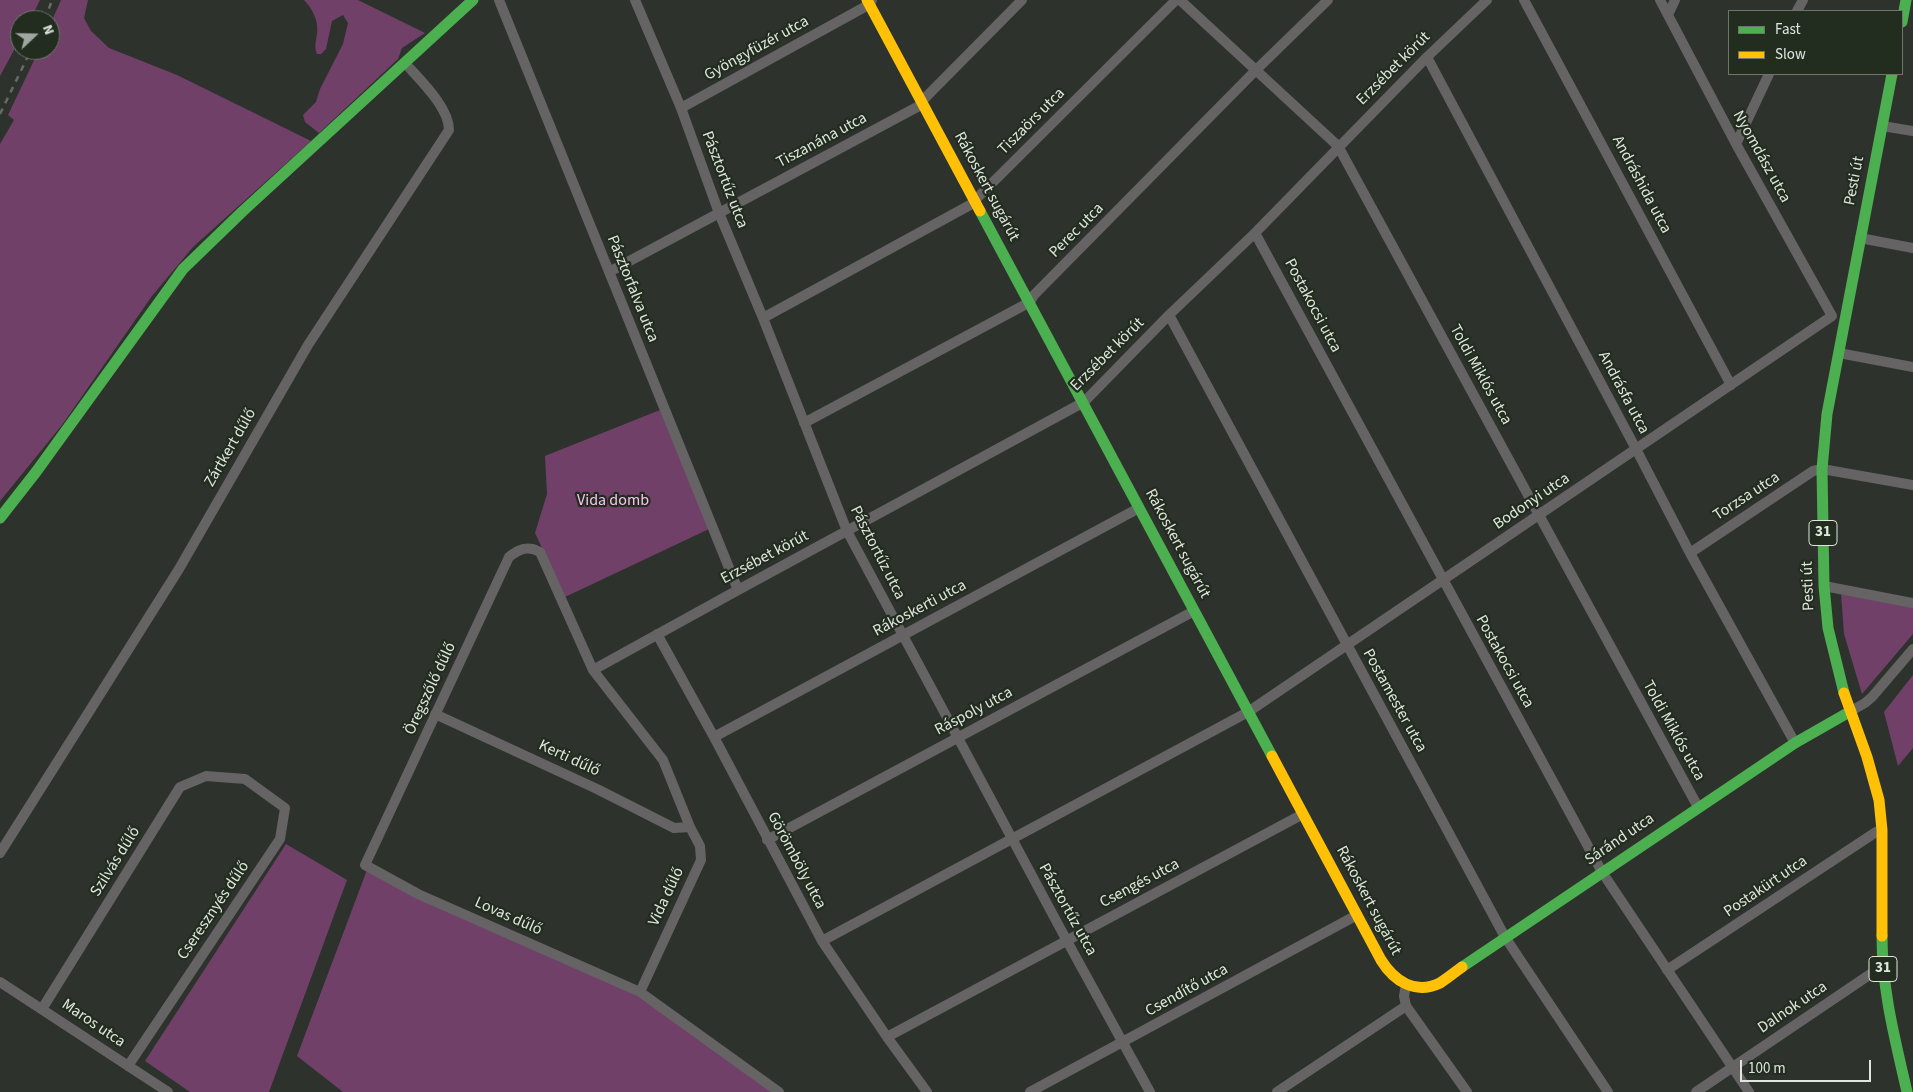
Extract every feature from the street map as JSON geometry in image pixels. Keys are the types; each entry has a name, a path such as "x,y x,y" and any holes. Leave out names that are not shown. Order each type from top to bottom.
{"main road":[{"path":"0,518 42,464 183,269 243,211 474,0"},
{"name":"Rákoskert sugárút","path":"870,1 922,103 1388,972 1406,985"},
{"name":"Pesti út","path":"1892,75 1827,414 1822,469 1824,586 1828,628 1851,711 1875,783 1882,816 1882,969 1889,1013 1907,1092"},
{"name":"Sáránd utca","path":"1406,985 1423,987 1439,982 1795,743 1851,711"}],"street":[{"name":"Pásztorfalva utca","path":"499,0 738,590"},
{"name":"Tiszanána utca","path":"609,272 918,106 1022,0"},
{"name":"Tiszaörs utca","path":"763,318 965,209 1176,0"},
{"name":"Toldi Miklós utca","path":"1180,0 1338,146 1698,807"},
{"name":"Perec utca","path":"804,423 1030,302 1034,295 1256,70 1328,0"},
{"name":"Erzsébet körút","path":"593,670 1084,402 1169,315 1255,233 1427,57 1487,0"},
{"name":"Andráshida utca","path":"1524,0 1731,385"},
{"name":"Nyomdász utca","path":"1660,0 1736,144 1832,316"},
{"path":"1668,15 1675,0"},
{"name":"Pásztortűz utca","path":"637,1 680,108 719,213 763,318 847,531 1011,838 1150,1092"},
{"name":"Gyöngyfüzér utca","path":"680,108 870,1"},
{"name":"Andrásfa utca","path":"1427,57 1690,553 1795,743"},
{"name":"Zártkert dűlő","path":"0,853 179,569 308,345 448,130 449,120 434,95 405,63"},
{"path":"1736,144 1769,75"},
{"path":"1882,126 1913,131"},
{"name":"Postakocsi utca","path":"1255,233 1602,872 1749,1092"},
{"path":"1860,238 1913,248"},
{"name":"Postamester utca","path":"1169,315 1505,937 1608,1092"},
{"name":"Bodonyi utca","path":"822,941 1248,712 1832,316"},
{"path":"1832,316 1846,317"},
{"path":"1839,353 1913,366"},
{"path":"1822,469 1913,485"},
{"name":"Torzsa utca","path":"1690,553 1813,471 1822,469"},
{"name":"Rákoskerti utca","path":"714,737 1139,508"},
{"name":"Öregszőlő dűlő","path":"365,865 509,558 525,548 533,548 540,552"},
{"name":"Vida dűlő","path":"540,552 593,670 663,760 690,828 700,846 701,860 640,992"},
{"path":"1824,586 1913,603"},
{"name":"Ráspoly utca","path":"767,840 1194,611"},
{"name":"Görömböly utca","path":"657,634 822,941 927,1092"},
{"path":"1851,711 1865,704 1872,697 1913,649"},
{"name":"Kerti dűlő","path":"435,714 598,789 674,828 690,828"},
{"name":"Szilvás dűlő","path":"42,1009 180,787 206,776 245,779"},
{"name":"Cseresznyés dűlő","path":"128,1066 280,840 285,808 245,779"},
{"name":"Csengés utca","path":"887,1037 1303,814"},
{"name":"Postakürt utca","path":"1667,970 1876,832 1882,830"},
{"name":"Lovas dűlő","path":"365,865 418,894 640,992"},
{"name":"Csendítő utca","path":"1030,1092 1357,915"},
{"name":"Dalnok utca","path":"1696,1092 1875,971 1882,969"},
{"name":"Maros utca","path":"0,982 168,1092"},
{"path":"1406,985 1404,996 1406,1006 1467,1092"},
{"path":"640,992 779,1092"},
{"path":"1277,1092 1406,1006"}],"green space":[{"path":"0,0 40,0 35,10 10,10 10,58 0,76"},
{"path":"61,0 88,0 84,18 91,31 109,48 177,75 311,141 193,247 152,296 62,425 0,501 0,144 14,120 8,115 34,60 60,60 60,10 57,10"},
{"path":"304,0 358,0 425,33 402,48 398,59 319,133 305,122 303,115 316,102 320,89 343,44 348,23 343,15 332,21 326,49 321,54 317,54 315,46 316,20 310,7"},
{"name":"Vida domb","path":"660,410 709,529 565,597 535,533 547,494 545,456"},
{"path":"1841,593 1913,606 1913,634 1862,694 1844,634"},
{"path":"1913,675 1913,748 1898,766 1884,712"},
{"path":"286,844 347,880 269,1092 190,1092 145,1061"},
{"path":"367,870 632,992 779,1092 343,1092 297,1056"}],"railway":[{"path":"48,10 52,0"},
{"path":"0,114 26,60"}],"traffic: fast":[{"path":"0,518 36,472 183,269 243,211 473,0"},
{"path":"1903,16 1906,0"},
{"path":"1844,693 1828,628 1824,586 1822,469 1827,414 1892,75"},
{"path":"980,211 1272,756"},
{"path":"1462,967 1795,743 1851,711"},
{"path":"1882,936 1887,996 1907,1092"}],"traffic: slow":[{"path":"867,0 980,211"},
{"path":"1844,693 1867,757 1879,800 1882,830 1882,936"},
{"path":"1272,756 1386,968 1406,984 1422,987 1440,983 1462,967"}]}
